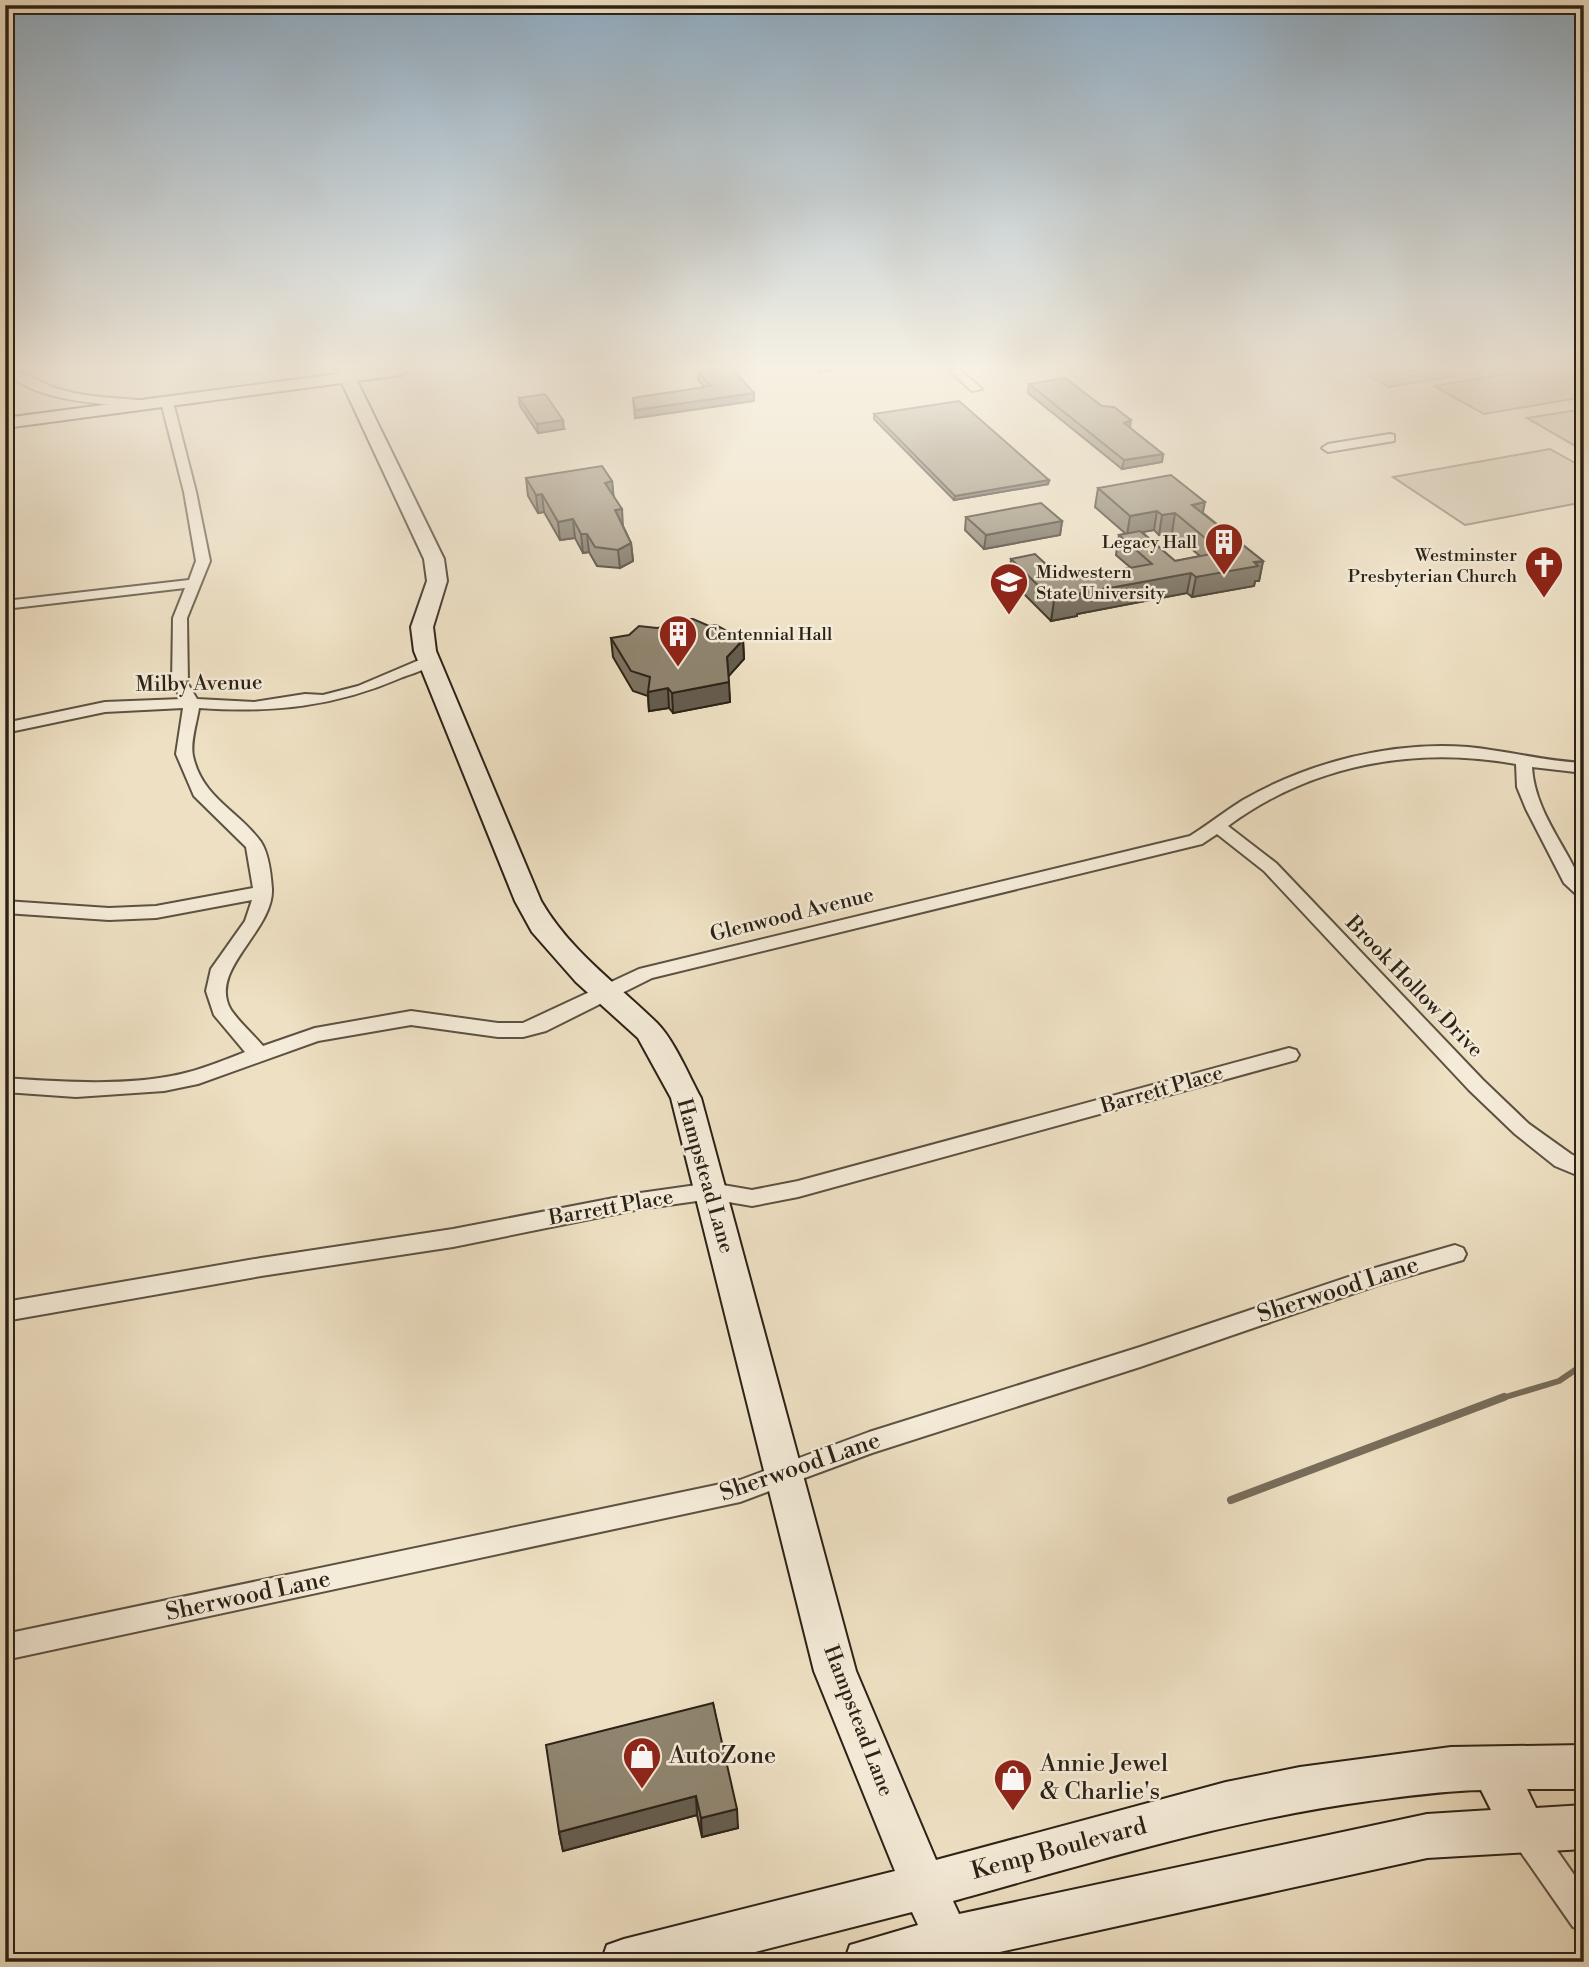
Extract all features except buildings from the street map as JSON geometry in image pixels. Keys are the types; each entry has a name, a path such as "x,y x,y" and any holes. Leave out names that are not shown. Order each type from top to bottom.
{"street":[{"path":"178,462 195,516 203,561 180,618 180,684 192,703 184,754 200,792 254,845 263,892 254,922 221,969 216,991 221,1010 258,1054"},
{"name":"Hampstead Lane","path":"387,462 434,559 437,581 422,627 422,639 535,915 586,976 649,1032 686,1098 835,1671 951,1951"},
{"path":"5,605 195,583"},
{"name":"Milby Avenue","path":"5,728 105,707 192,703 236,708 305,699 323,700 363,689 429,660"},
{"name":"Glenwood Avenue","path":"5,1085 76,1090 164,1084 191,1079 334,1030 411,1018 452,1025 523,1030 539,1026 646,973 1196,840 1256,800 1302,779 1361,759 1413,751 1467,752 1584,768"},
{"path":"1524,760 1525,788 1534,809 1573,883 1584,891"},
{"name":"Brook Hollow Drive","path":"1218,827 1270,867 1447,1055 1522,1129 1555,1155 1584,1170"},
{"path":"5,907 109,914 156,912 263,892"},
{"name":"Barrett Place","path":"5,1312 261,1267 453,1238 640,1201 711,1191 752,1198 798,1189 1289,1055"},
{"name":"Sherwood Lane","path":"5,1647 740,1491 783,1474 1375,1277 1455,1254"},
{"name":"Kemp Boulevard","path":"624,1962 1263,1796 1376,1777 1493,1768 1584,1767"},
{"path":"1493,1768 1523,1829 1584,1916"},
{"path":"867,1962 951,1951 1427,1836 1584,1826"}],"shaded area":[{"path":"1478,462 1573,462 1584,468 1584,502 1465,525 1393,477"}],"waterway":[{"path":"1499,1399 1559,1381 1584,1364"},
{"path":"1231,1500 1504,1397"}],"place":[{"name":"Legacy Hall","path":"1224,576"},
{"name":"Westminster Presbyterian Church","path":"1544,599"},
{"name":"Midwestern State University","path":"1009,616"},
{"name":"Centennial Hall","path":"678,668"},
{"name":"AutoZone","path":"642,1790"},
{"name":"Annie Jewel & Charlie's","path":"1013,1812"}]}
